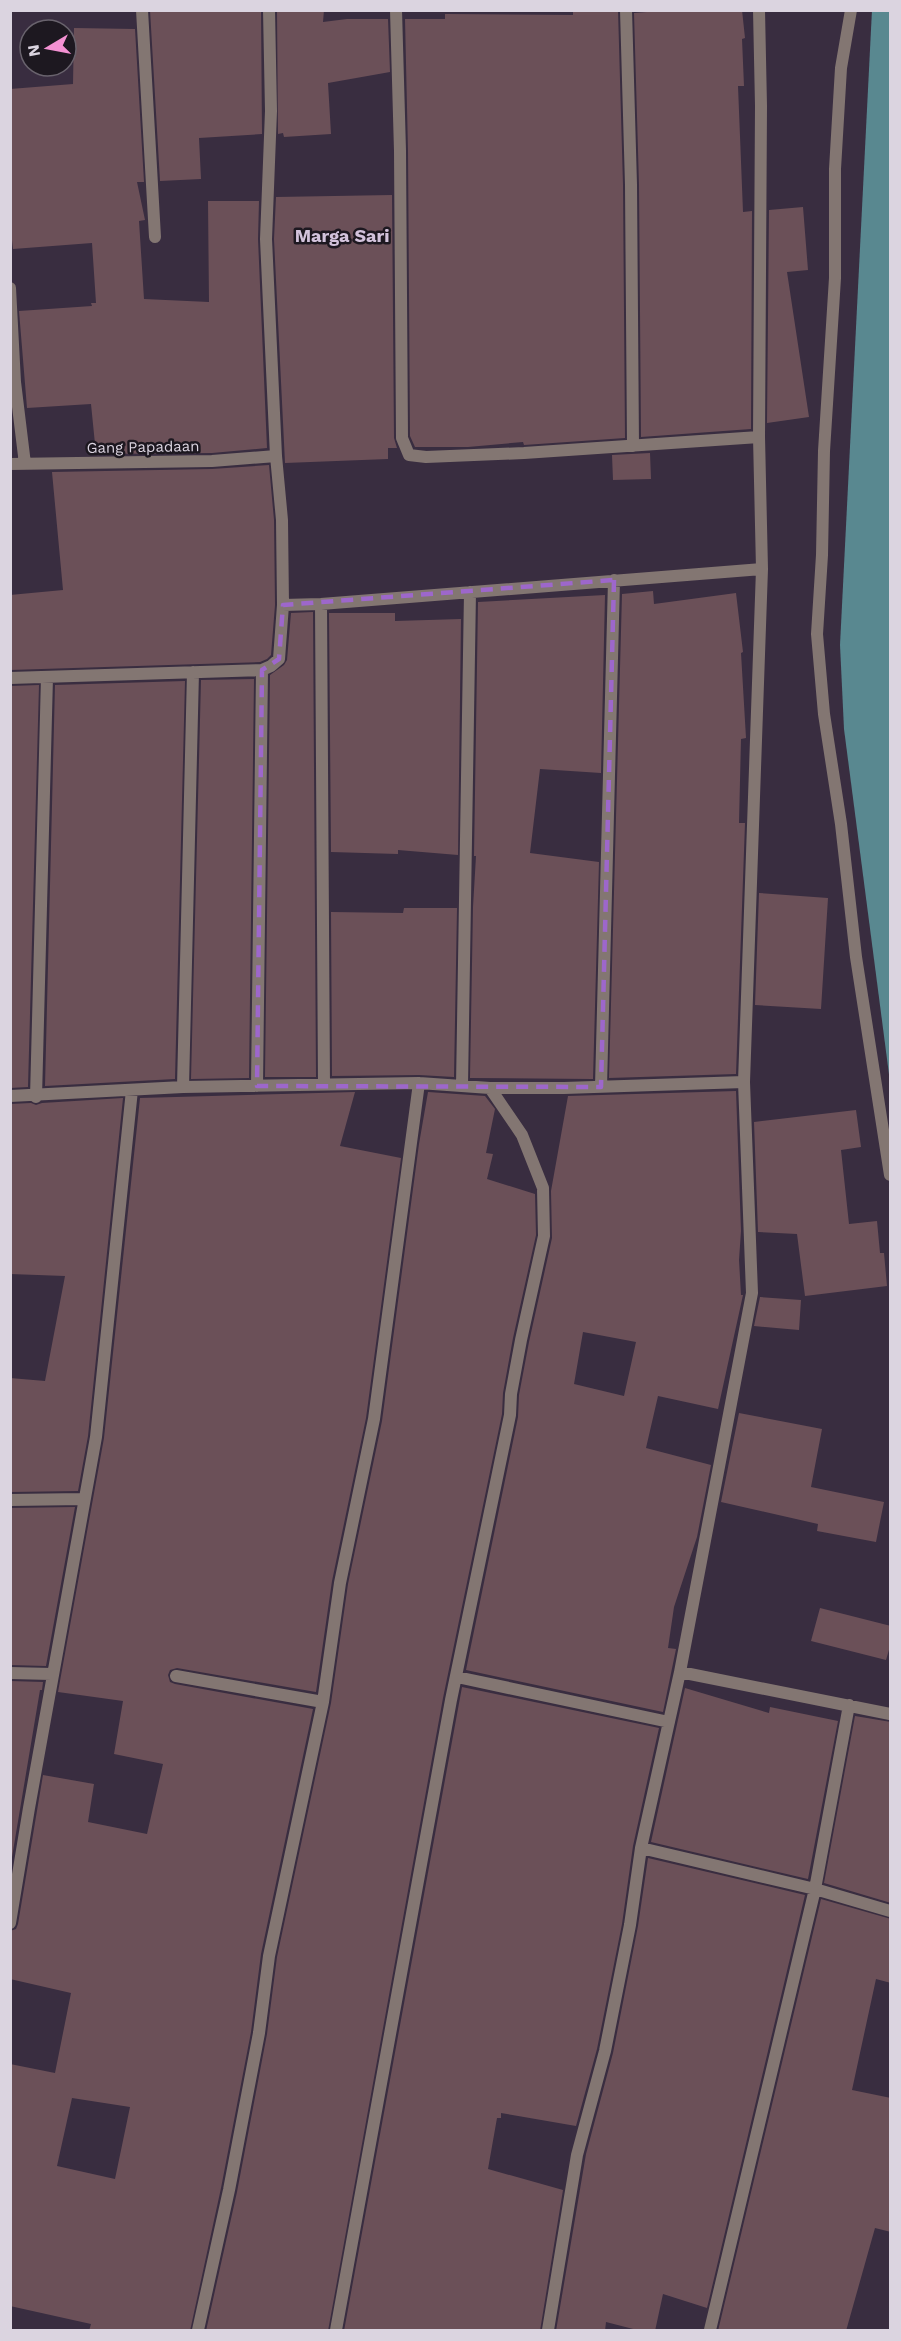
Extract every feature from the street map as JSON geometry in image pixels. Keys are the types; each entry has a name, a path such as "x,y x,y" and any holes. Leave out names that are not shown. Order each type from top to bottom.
{"street":[{"path":"142,10 155,237"},
{"path":"10,678 262,670 279,659 283,604 282,520 276,456 266,239 271,111 269,10"},
{"path":"626,10 631,185 633,446"},
{"path":"548,2331 577,2156 605,2051 630,1925 641,1848 680,1672 752,1293 744,1082 762,569 759,437 761,106 759,10"},
{"path":"851,10 841,68 836,158 835,278 824,451 822,555 817,634 824,714 841,824 856,957 891,1175"},
{"path":"397,11 402,438 409,455 470,456 759,437"},
{"path":"10,288 15,382 25,464"},
{"name":"Gang Papadaan","path":"10,464 212,461 276,456"},
{"path":"283,604 321,604 762,569"},
{"path":"601,1087 614,580"},
{"path":"462,1086 470,592"},
{"path":"321,604 324,1085"},
{"path":"257,1086 262,670"},
{"path":"183,1087 193,672"},
{"path":"36,1097 47,677"},
{"path":"10,1096 36,1097 183,1087 419,1083 490,1088 744,1082"},
{"path":"198,2331 229,2190 259,2033 269,1956 323,1702 340,1583 374,1419 419,1083"},
{"path":"336,2331 451,1700 510,1415 511,1394 521,1340 544,1236 543,1188 522,1135 490,1088"},
{"path":"10,1923 15,1866 96,1437 132,1090"},
{"path":"10,1500 84,1499"},
{"path":"680,1672 891,1714"},
{"path":"10,1673 52,1674"},
{"path":"176,1676 323,1702"},
{"path":"457,1677 669,1722"},
{"path":"710,2331 815,1889 849,1705"},
{"path":"641,1848 815,1889 891,1911"}],"highlighted area":[{"path":"614,580 601,1087 257,1086 262,670 279,659 283,605"}],"shaded area":[{"path":"872,10 890,11 890,1082 844,729 840,645"}],"building":[{"path":"150,10 261,10 262,134 199,138 201,179 160,181"},
{"path":"277,10 324,10 323,22 347,19 388,19 390,72 328,83 331,134 284,137 283,133 278,134"},
{"path":"573,10 618,10 623,185 625,438 524,445 523,442 468,447 415,447 410,436 405,19 445,19 445,14 573,15"},
{"path":"672,10 742,10 745,38 742,39 744,86 738,86 743,212 752,211 751,429 641,437 639,185 634,13"},
{"path":"78,28 135,29 144,182 137,182 145,220 139,221 144,299 209,302 208,201 259,201 258,239 267,448 212,453 96,454 91,404 27,408 19,311 92,306 91,303 96,303 92,243 13,249 10,223 10,89 73,84 73,78 78,78"},
{"path":"392,195 394,438 397,448 388,448 388,459 285,463 274,239 276,197"},
{"path":"803,207 808,270 787,272 809,417 767,423 769,210"},
{"path":"650,453 651,479 613,480 612,455"},
{"path":"269,465 274,520 275,605 271,655 267,659 260,662 10,670 10,595 63,590 52,472 212,469"},
{"path":"653,591 654,604 736,593 743,652 741,653 746,738 741,739 739,823 745,823 736,1074 609,1078 622,594"},
{"path":"605,595 601,773 540,769 530,853 599,862 593,1079 470,1078 476,856 474,856 478,602"},
{"path":"313,612 316,1077 265,1077 270,675 287,660 291,613"},
{"path":"329,613 395,613 395,621 461,619 458,855 398,850 398,854 331,852"},
{"path":"254,679 249,1078 191,1079 201,680"},
{"path":"185,681 175,1079 45,1086 55,685"},
{"path":"39,685 28,1087 10,1088 10,686"},
{"path":"759,893 828,898 821,1009 755,1005"},
{"path":"404,908 457,908 454,1077 332,1076 331,912 403,913"},
{"path":"736,1091 741,1231 739,1260 741,1295 743,1295 718,1409 658,1396 646,1448 711,1465 697,1537 674,1607 668,1648 676,1649 663,1712 466,1670 518,1417 519,1395 529,1342 552,1238 551,1191 568,1096","holes":["583,1332 636,1342 624,1396 574,1384"]},
{"path":"355,1092 340,1146 401,1158 366,1418 332,1581 316,1692 177,1668 170,1670 168,1675 170,1682 175,1684 313,1709 261,1954 251,2032 190,2331 89,2331 91,2324 10,2306 10,2064 55,2073 71,1993 10,1979 10,1931 16,1929 18,1924 43,1775 94,1784 88,1822 147,1834 163,1764 114,1754 123,1701 58,1692 104,1438 140,1098","holes":["72,2098 130,2107 115,2179 57,2166"]},
{"path":"428,1092 485,1096 495,1109 486,1153 493,1154 487,1179 535,1194 536,1235 513,1338 503,1393 502,1414 443,1698 328,2331 206,2331 237,2192 267,2034 277,1957 331,1703 348,1584 382,1421"},
{"path":"123,1098 88,1436 78,1491 10,1492 10,1378 45,1381 65,1276 10,1274 10,1104 31,1103 36,1105"},
{"path":"856,1110 861,1147 841,1150 849,1224 877,1221 880,1253 884,1253 887,1286 805,1296 797,1234 758,1232 754,1122"},
{"path":"760,1297 801,1300 799,1330 754,1326"},
{"path":"739,1413 822,1429 811,1487 884,1502 876,1542 817,1531 818,1524 721,1502"},
{"path":"75,1507 46,1666 10,1665 10,1508"},
{"path":"820,1608 891,1626 891,1643 886,1660 811,1641"},
{"path":"10,1681 43,1682 10,1869"},
{"path":"462,1687 659,1728 633,1846 622,1924 597,2049 576,2126 501,2113 501,2118 497,2118 488,2169 563,2190 540,2331 344,2331"},
{"path":"685,1688 769,1713 770,1707 838,1721 808,1879 651,1842"},
{"path":"855,1716 891,1722 891,1903 824,1883"},
{"path":"648,1858 805,1895 707,2308 663,2294 655,2331 641,2331 606,2322 605,2331 556,2331 586,2154 613,2053 638,1926"},
{"path":"821,1899 891,1919 891,1983 876,1979 852,2090 891,2098 891,2232 875,2228 846,2331 718,2331"}],"district":[{"name":"Marga Sari","path":"342,235"}]}
